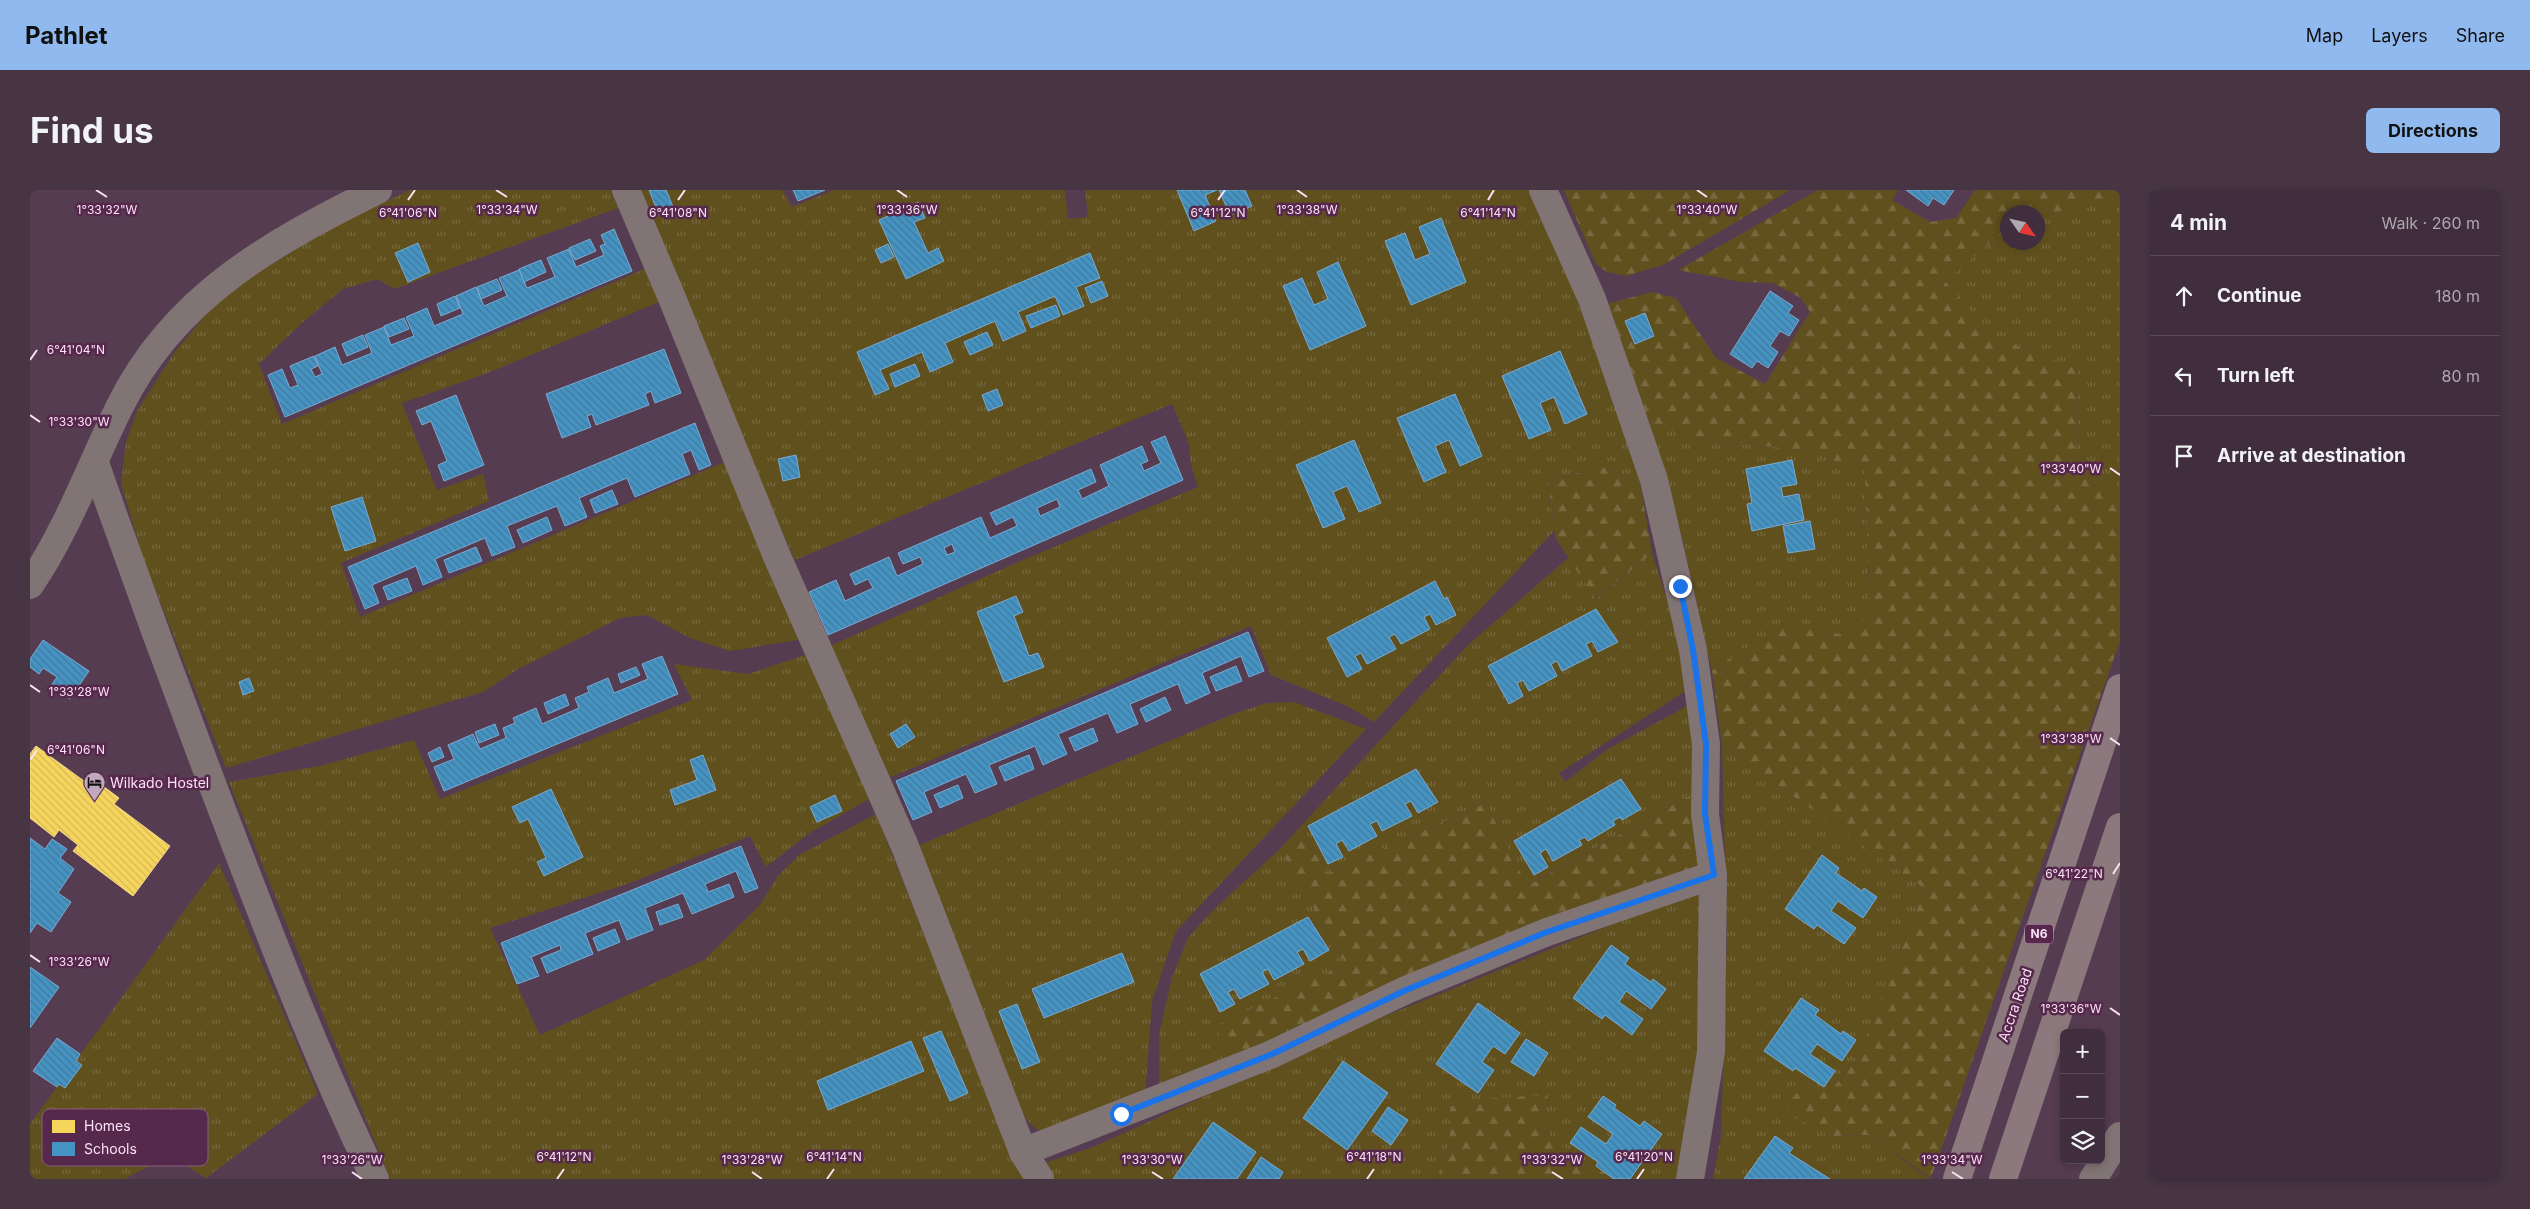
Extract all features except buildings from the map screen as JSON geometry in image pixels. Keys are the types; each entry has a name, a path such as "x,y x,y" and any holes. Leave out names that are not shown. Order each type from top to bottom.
{"highway":[{"name":"Accra Road","path":"1957,1179 2120,688"},
{"path":"2004,1179 2120,827"}],"street":[{"path":"30,585 70,517 120,405 148,358 182,316 216,286 255,257 378,190"},
{"path":"626,190 776,554 904,844 1023,1152 1040,1179"},
{"path":"1543,190 1592,299 1654,480 1693,650 1706,744 1705,814 1714,875 1711,1052 1690,1179"},
{"path":"95,463 197,748 290,987 320,1060 374,1179"},
{"path":"1023,1152 1270,1055 1406,990 1547,932 1714,875"},
{"path":"2094,1179 2120,1136"}],"green space":[{"path":"410,190 611,190 618,208 394,289 378,279 343,289 304,321 259,364 282,424 647,268 662,301 485,374 402,403 437,490 483,474 489,501 341,563 360,617 727,461 803,639 730,651 690,638 647,615 620,618 518,669 483,692 226,768 143,558 121,483 126,442 137,411 174,353 217,301 257,273 332,227"},
{"path":"636,190 782,190 792,207 834,190 1065,190 1068,219 1088,217 1085,190 1532,190 1584,307 1639,476 1621,475 1606,467 1548,480 1554,531 1374,722 1347,706 1271,675 1251,626 884,780 830,646 1025,559 1198,487 1191,465 1189,444 1172,404 795,560 738,435"},
{"path":"1564,190 1790,190 1663,265 1626,276 1607,272 1596,264"},
{"path":"1818,190 1898,190 1892,200 1930,222 1956,218 1975,190 2120,190 2120,201 2094,201 2045,217 2045,205 2000,205 2000,235 1945,281 1992,336 2077,369 2076,459 2120,496 2120,641 1931,1178 1868,1135 1830,1136 1788,1114 1787,1103 1805,1085 1828,1093 1856,1062 1925,889 1722,746 1712,671 1751,645 1787,625 1841,634 1870,617 1865,471 1804,450 1691,438 1648,420 1607,304 1652,292 1676,298 1716,358 1765,384 1810,312 1801,298 1773,283 1742,282 1678,270"},
{"path":"2094,201 2120,201 2120,496 2076,459 2077,369 1992,336 1945,281 2000,235 2000,250 2045,250 2045,217"},
{"path":"1648,420 1691,438 1804,450 1865,470 1870,617 1841,634 1787,626 1751,645 1712,671 1682,538"},
{"path":"1606,467 1621,475 1639,476 1652,553 1595,599 1555,537 1548,480"},
{"path":"1652,553 1673,619 1687,690 1559,773 1565,782 1608,749 1689,705 1695,793 1526,886 1486,803 1328,873 1301,826 1467,646 1569,557 1596,599"},
{"path":"811,653 869,799 808,834 766,867 750,836 627,884 490,928 540,1035 704,960 759,906 778,876 799,855 876,814 987,1092 1030,1179 390,1179 229,782 319,766 414,740 440,799 692,700 674,664 748,674"},
{"path":"1294,702 1366,729 1176,931 1152,1001 1145,1096 1047,1133 1035,1128 1022,1112 917,846 1236,713 1267,703"},
{"path":"1722,746 1925,889 1856,1062 1828,1093 1830,1136 1868,1135 1930,1179 1713,1179 1721,1137 1727,939"},
{"path":"1695,793 1700,870 1230,1060 1215,1026 1346,964 1280,849 1301,826 1328,873 1486,803 1527,886"},
{"path":"1280,849 1346,964 1216,1026 1230,1060 1159,1090 1159,1035 1172,977 1188,938 1210,913"},
{"path":"219,863 318,1094 206,1178 187,1166 208,1166 208,1109 42,1109 42,1166 152,1166 125,1179 30,1179 30,1124"},
{"path":"1705,891 1706,1037 1680,1179 1615,1179 1554,1141 1543,1126 1548,1096 1450,1107 1450,1140 1437,1179 1051,1179 1044,1163 1091,1148 1348,1031 1648,910"},
{"path":"1548,1095 1543,1126 1554,1141 1615,1179 1437,1179 1450,1140 1450,1107 1465,1100"}],"place":[{"name":"Wilkado Hostel","path":"94,802"}],"route":[{"path":"1121,1114 1270,1055 1406,990 1547,932 1714,875 1705,814 1706,744 1693,650 1680,586"}]}
